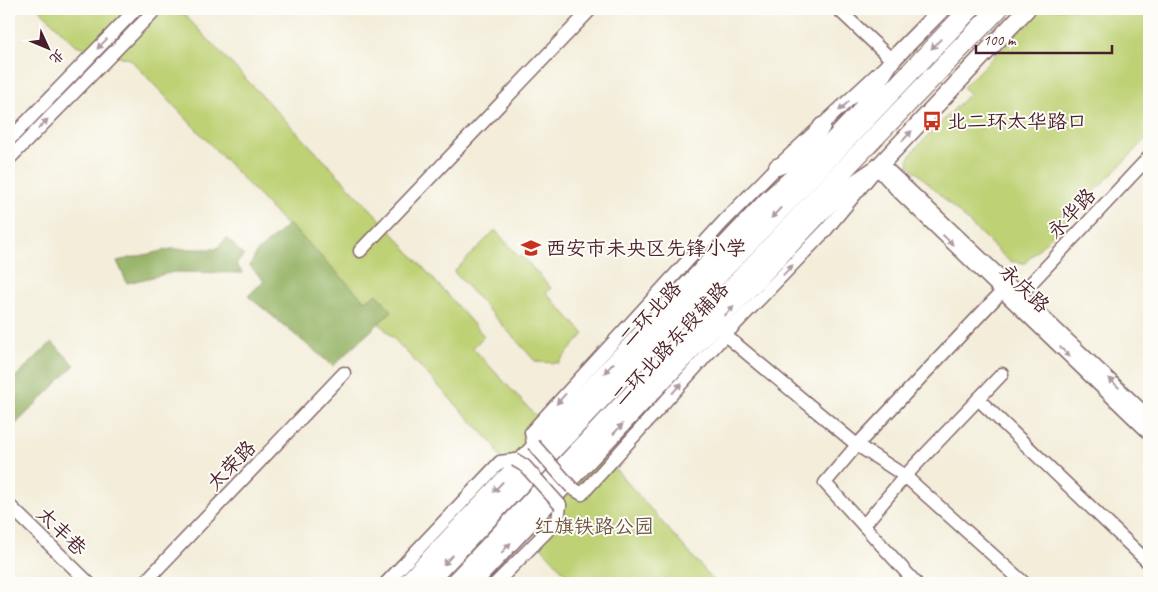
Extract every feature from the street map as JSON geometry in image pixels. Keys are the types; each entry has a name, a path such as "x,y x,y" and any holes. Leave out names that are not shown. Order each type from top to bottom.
{"highway":[{"name":"二环北路","path":"426,583 970,9"},
{"path":"456,583 789,228 998,9"},
{"path":"827,146 850,134 859,112"},
{"path":"789,228 841,192 866,147"}],"main road":[{"name":"二环北路东段辅路","path":"406,583 768,199 827,146 859,112 892,60 942,9"},
{"name":"二环北路东段辅路","path":"473,583 841,192 879,165 1027,9"},
{"path":"793,177 822,126"},
{"path":"777,167 827,146"}],"street":[{"path":"9,140 136,9"},
{"path":"9,159 156,9"},
{"path":"360,252 591,9"},
{"path":"838,9 892,60 777,167 724,221 531,432 533,444 572,488 582,494 726,335 826,230 879,165"},
{"name":"永华路","path":"1020,294 1149,156"},
{"name":"永庆路","path":"879,165 897,190 1005,287 1149,433"},
{"path":"916,583 825,483 857,445 1005,287"},
{"name":"永庆路","path":"1005,287 1020,294 1149,417"},
{"path":"726,335 857,445 905,476 1024,583"},
{"name":"太荣路","path":"144,583 344,373"},
{"path":"864,525 905,476 1002,374"},
{"path":"978,399 1149,563"},
{"path":"386,583 500,462 515,460 525,466 560,504 558,520 496,583"},
{"name":"太丰巷","path":"9,505 89,583"}],"green space":[{"name":"红旗铁路公园","path":"39,9 179,9 380,219 484,336 473,348 533,413 618,472 716,583 574,583 542,548 494,445 130,59 75,45"},
{"path":"1041,9 1149,9 1149,136 1025,263 1009,261 909,165 908,160 914,150 969,94 963,87"},
{"path":"289,224 365,301 377,294 392,311 333,366 248,296 264,281 250,266 256,253"},
{"path":"495,230 551,288 546,293 584,334 558,363 536,362 454,272"},
{"path":"227,238 244,256 236,264 243,273 174,272 127,283 117,261 171,249 216,249"},
{"path":"52,342 75,365 9,431 9,383"}],"place":[{"name":"北二环太华路口","path":"932,121"},
{"name":"西安市未央区先锋小学","path":"531,248"}]}
